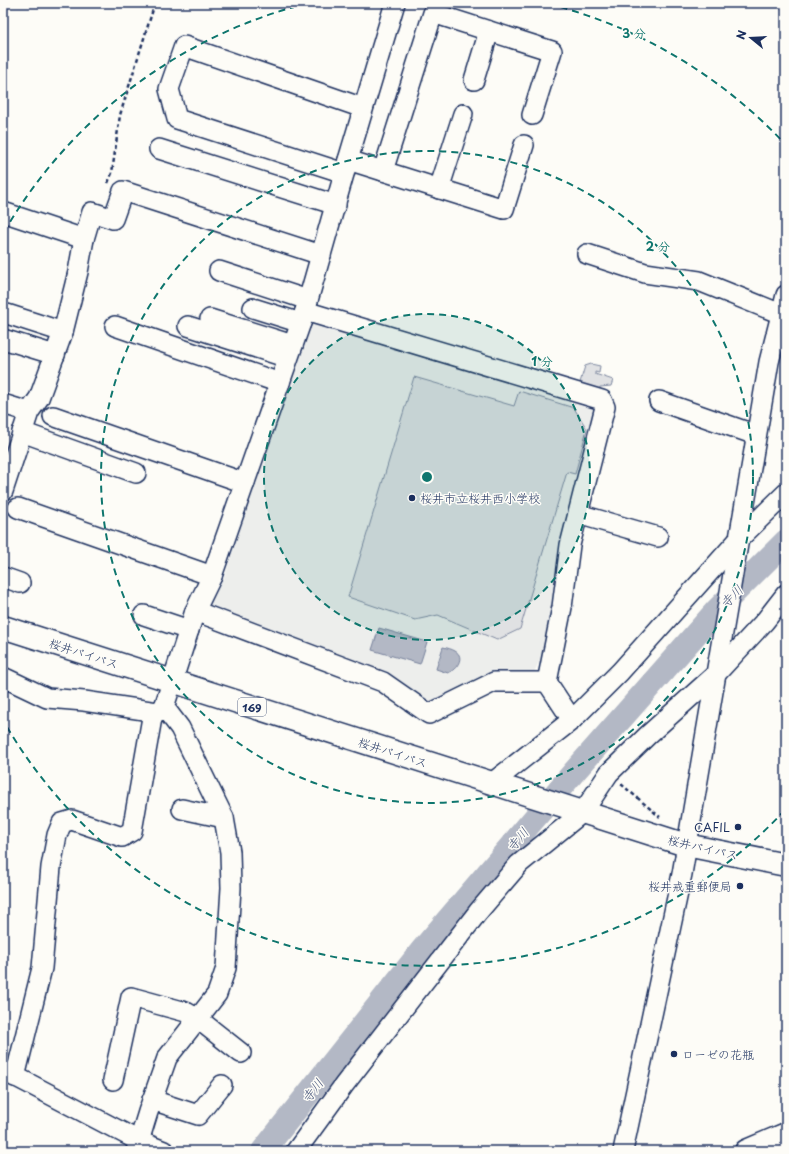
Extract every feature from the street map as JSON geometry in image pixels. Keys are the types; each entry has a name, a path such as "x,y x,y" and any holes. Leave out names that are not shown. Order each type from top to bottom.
{"main road":[{"name":"桜井バイパス","path":"3,627 686,845 786,865"},
{"path":"746,1151 786,1134"}],"street":[{"path":"164,1151 137,1146 9,1073 42,968 51,867 57,835 62,823 72,820 122,836 132,831 158,709 172,682 195,611 212,576 280,383 321,255 395,3"},
{"path":"383,171 433,13 552,51 532,115"},
{"path":"474,80 489,31"},
{"path":"364,108 184,46 170,88 177,119 346,167 383,171 504,209 524,145"},
{"path":"439,189 463,114"},
{"path":"159,149 336,205"},
{"path":"3,491 29,412 39,398 63,332 78,272 84,239 92,212 113,219 123,191 321,255"},
{"path":"3,212 84,239"},
{"path":"587,254 645,273 699,280 780,314"},
{"path":"219,271 304,311 602,400 605,408 570,545 562,607 547,682 572,720"},
{"path":"623,1151 682,874 769,362 786,295"},
{"path":"254,308 304,311"},
{"path":"7,314 63,332"},
{"path":"210,319 290,352"},
{"path":"115,326 280,383"},
{"path":"188,326 290,352"},
{"path":"3,339 55,356"},
{"path":"659,401 756,435"},
{"path":"3,404 29,412"},
{"path":"53,416 244,483"},
{"path":"22,432 136,473"},
{"path":"496,785 572,720 620,672 786,493"},
{"path":"18,508 212,576"},
{"path":"578,514 658,537"},
{"path":"296,1151 344,1085 478,912 519,864 580,811 609,773 716,671 765,621 786,594"},
{"path":"195,611 383,682 429,714 494,682 547,682"},
{"path":"144,615 188,630"},
{"path":"3,677 47,698 84,700 158,709 180,728 224,818 230,852 231,888 226,968 217,994 167,1058 137,1146"},
{"path":"182,809 224,818"},
{"path":"113,1080 131,997 186,1012 198,1019 241,1053"},
{"path":"152,1100 198,1115 222,1085"}],"path":[{"path":"107,187 112,173 120,115 155,3"},
{"path":"609,773 660,818"}],"shaded area":[{"name":"桜井市立桜井西小学校","path":"309,318 592,404 596,413 556,608 540,660 534,672 492,676 435,702 423,701 212,611 209,604 225,576 263,453"},
{"path":"591,364 600,366 599,373 595,372 595,374 613,380 611,386 600,387 598,394 579,386 585,366"},
{"path":"414,377 514,406 519,391 574,408 587,429 575,474 567,472 520,629 497,640 438,615 415,620 348,597"},
{"path":"379,628 427,642 420,664 372,650"},
{"path":"443,647 454,650 460,657 457,666 448,673 436,669"}],"waterway":[{"name":"寺川","path":"263,1151 423,949 574,772 717,610 786,541"}],"place":[{"name":"桜井市立桜井西小学校","path":"412,498"},
{"name":"CAFIL","path":"738,827"},
{"name":"桜井戒重郵便局","path":"740,886"},
{"name":"ローゼの花瓶","path":"674,1054"}]}
